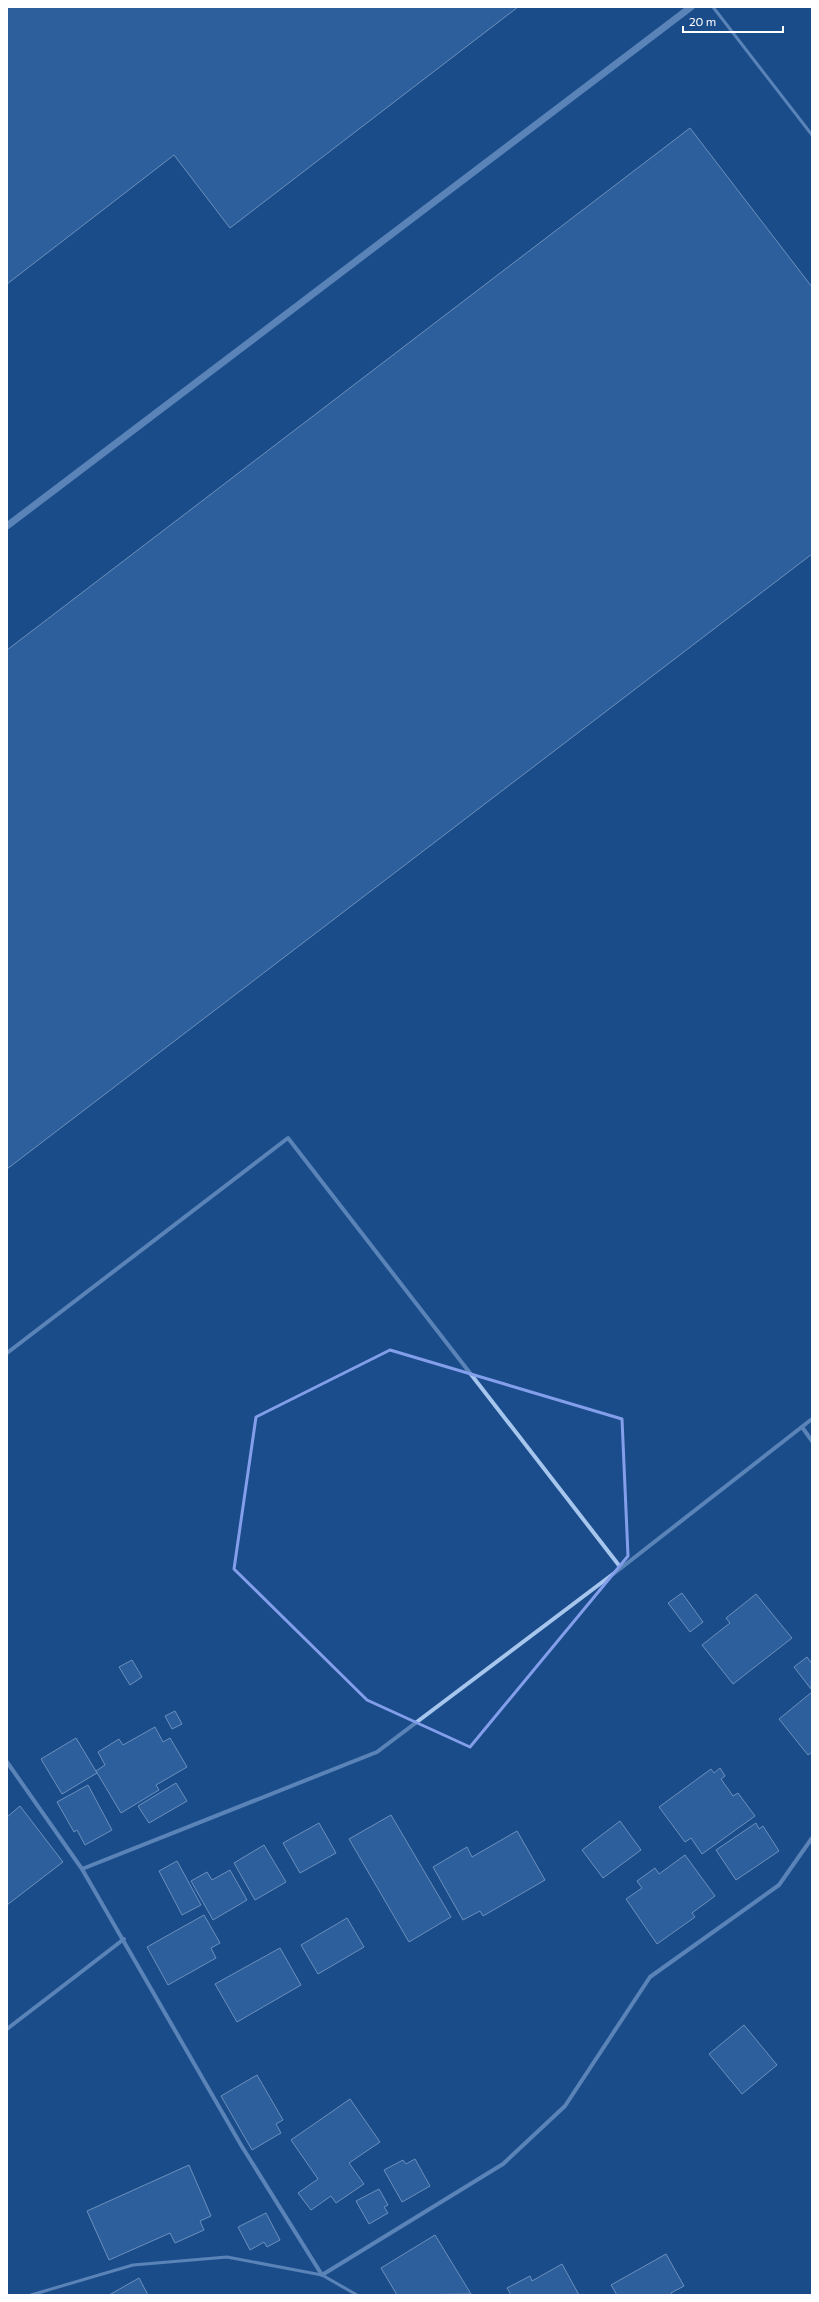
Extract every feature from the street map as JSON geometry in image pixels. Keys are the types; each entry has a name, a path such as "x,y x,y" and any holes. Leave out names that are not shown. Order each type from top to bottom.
{"street":[{"path":"7,526 691,7"},
{"path":"7,1353 288,1138 621,1568"},
{"path":"82,1869 377,1752 621,1568 812,1419"},
{"path":"802,1427 812,1441"},
{"path":"7,1762 82,1869 124,1939 241,2145 322,2275 503,2164 565,2106 650,1977 779,1886 812,1838"},
{"path":"7,2029 124,1939"}],"lane":[{"path":"713,7 812,134"},
{"path":"31,2295 133,2265 227,2256 322,2275 357,2295"}],"highlighted area":[{"path":"390,1350 622,1419 628,1556 470,1747 367,1700 234,1569 256,1417"}],"building":[{"path":"7,7 518,7 230,228 174,155 7,284"},
{"path":"690,128 812,287 812,554 7,1169 7,650"},
{"path":"682,1593 703,1622 690,1632 668,1603"},
{"path":"756,1594 792,1638 733,1684 702,1645 730,1623 726,1618"},
{"path":"807,1657 812,1664 811,1689 794,1667"},
{"path":"132,1660 142,1677 130,1685 119,1667"},
{"path":"812,1692 812,1752 808,1755 779,1719"},
{"path":"175,1711 182,1724 172,1729 165,1716"},
{"path":"155,1727 163,1742 170,1738 187,1767 156,1785 159,1790 121,1813 96,1771 105,1765 98,1752 119,1739 123,1745"},
{"path":"76,1738 97,1773 62,1794 41,1759"},
{"path":"720,1768 725,1776 721,1779 733,1796 738,1793 755,1816 702,1854 691,1838 685,1842 659,1807 711,1769 714,1773"},
{"path":"176,1783 187,1801 149,1823 138,1806"},
{"path":"88,1785 112,1830 85,1845 77,1830 74,1832 57,1802"},
{"path":"20,1806 63,1862 7,1905 7,1817"},
{"path":"391,1815 451,1917 409,1942 349,1839"},
{"path":"620,1821 641,1850 603,1878 582,1850"},
{"path":"319,1823 336,1853 300,1873 283,1843"},
{"path":"756,1823 759,1829 763,1826 779,1851 736,1880 716,1850"},
{"path":"517,1831 545,1880 483,1916 480,1911 463,1920 433,1867 467,1847 472,1857"},
{"path":"264,1845 286,1882 255,1900 234,1863"},
{"path":"685,1855 715,1896 692,1913 695,1917 657,1944 626,1899 642,1888 637,1881 655,1868 659,1874"},
{"path":"177,1861 201,1905 182,1915 159,1871"},
{"path":"230,1870 247,1900 213,1920 191,1881 207,1872 212,1880"},
{"path":"204,1915 220,1943 211,1948 216,1958 168,1985 147,1947"},
{"path":"347,1918 364,1947 318,1974 301,1945"},
{"path":"280,1948 301,1985 237,2022 215,1984"},
{"path":"744,2025 777,2065 742,2094 709,2054"},
{"path":"257,2075 283,2120 276,2124 281,2133 252,2150 221,2096"},
{"path":"350,2099 380,2142 349,2163 364,2184 336,2203 331,2196 311,2210 298,2193 318,2179 291,2140"},
{"path":"415,2159 430,2186 402,2202 384,2170 403,2160 406,2164"},
{"path":"189,2165 211,2216 200,2221 204,2230 175,2243 170,2233 109,2260 87,2211"},
{"path":"379,2189 388,2205 384,2207 388,2213 369,2224 356,2201"},
{"path":"266,2213 280,2240 267,2247 264,2242 250,2250 238,2227"},
{"path":"435,2235 471,2294 397,2295 381,2268"},
{"path":"666,2254 684,2286 671,2293 672,2295 617,2295 611,2285"},
{"path":"562,2264 579,2295 511,2295 507,2288 530,2276 532,2281"},
{"path":"139,2278 148,2295 109,2295"}]}
